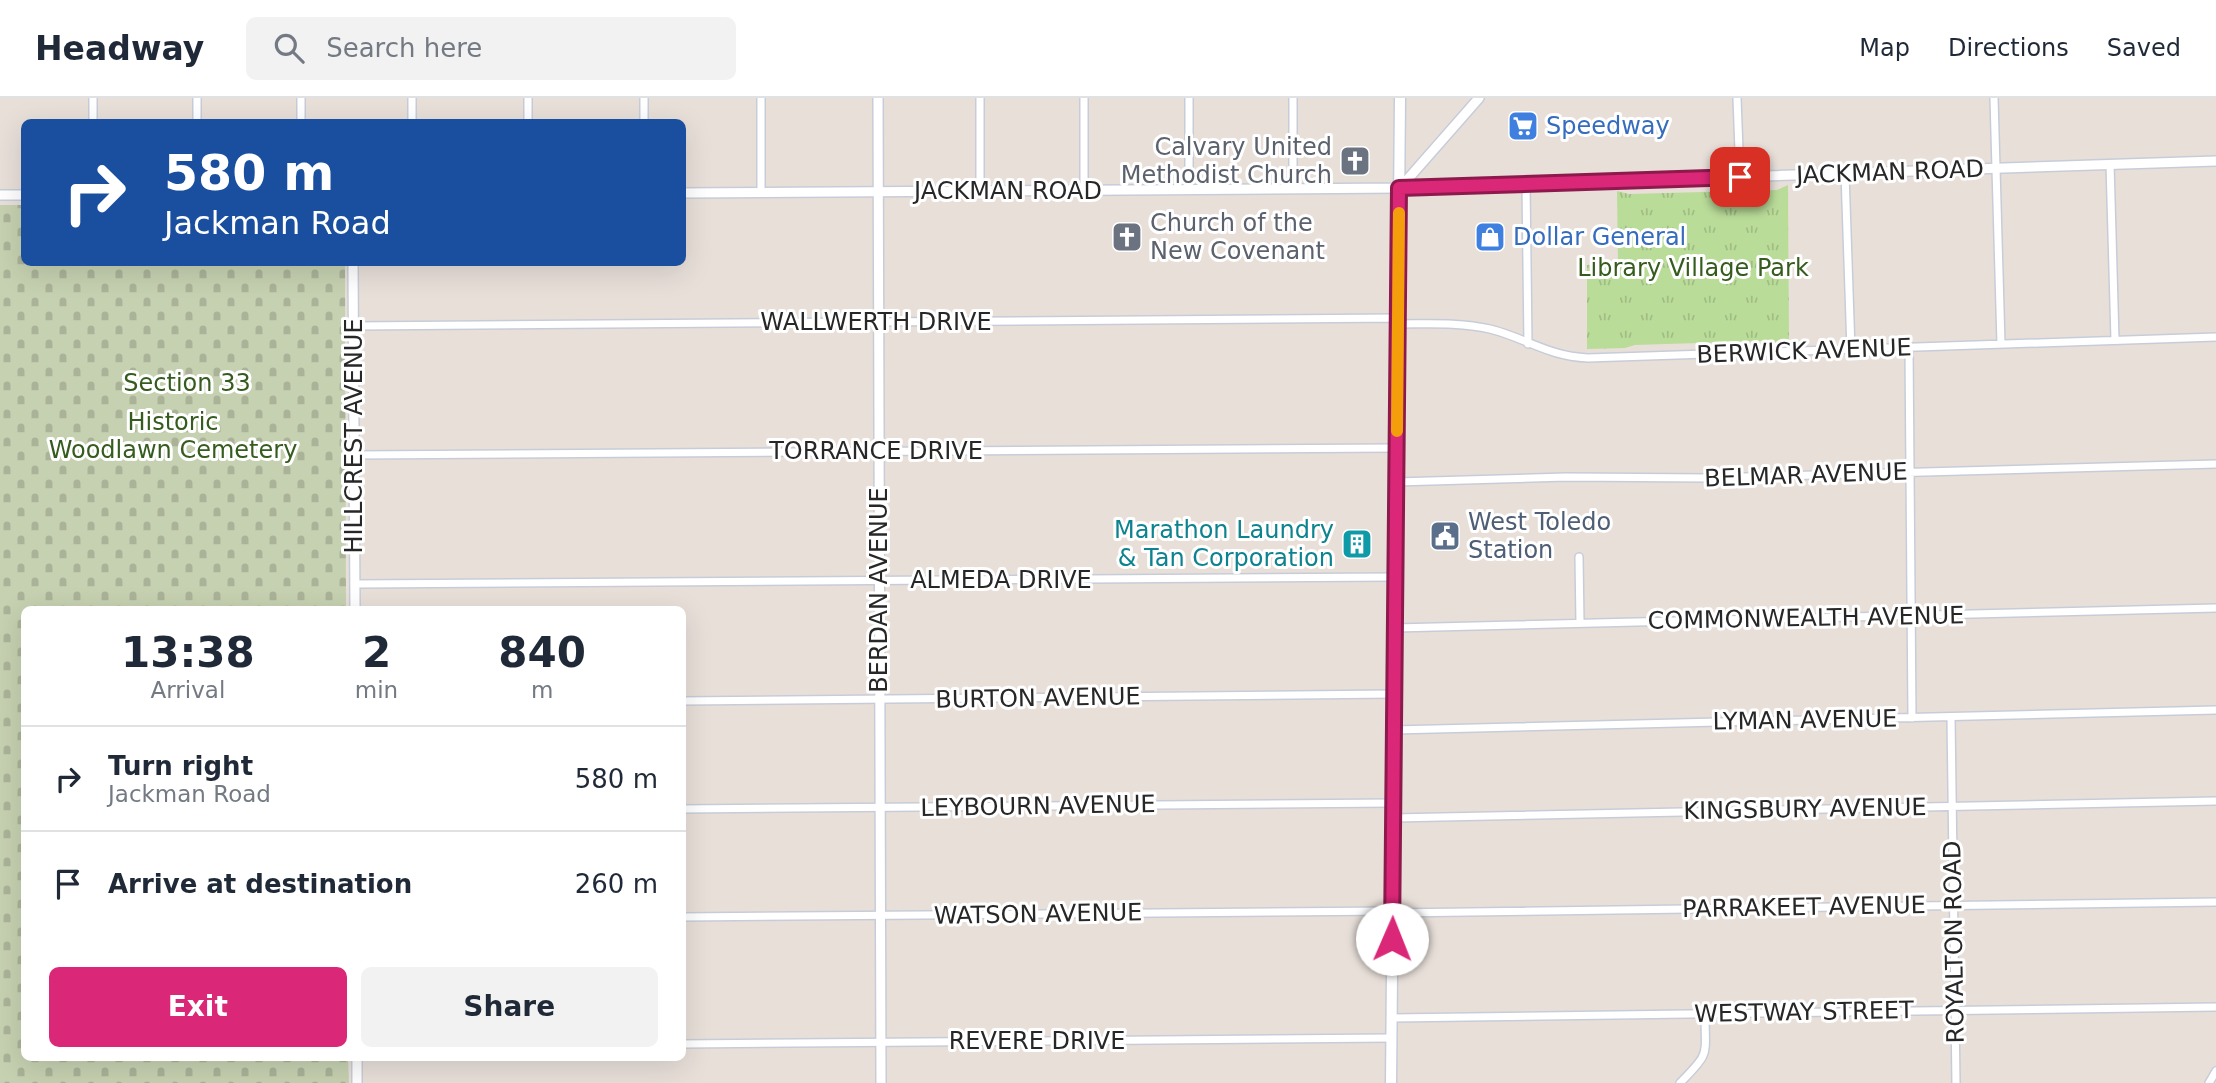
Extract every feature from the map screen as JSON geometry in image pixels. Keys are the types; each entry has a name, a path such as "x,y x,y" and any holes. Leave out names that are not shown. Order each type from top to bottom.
{"main road":[{"path":"1391,1083 1400,98"}],"street":[{"path":"93,98 93,119"},
{"path":"197,98 197,119"},
{"path":"301,98 301,119"},
{"path":"412,98 412,119"},
{"path":"528,98 528,119"},
{"path":"644,98 644,119"},
{"path":"761,98 761,192"},
{"name":"BERDAN AVENUE","path":"878,98 881,1083"},
{"path":"980,98 980,191"},
{"path":"1084,98 1084,190"},
{"path":"1189,98 1189,190"},
{"path":"1293,98 1293,189"},
{"path":"1399,188 1479,98"},
{"path":"1737,98 1740,177"},
{"path":"1993,98 2001,344"},
{"name":"JACKMAN ROAD","path":"686,193 1399,188 2216,161"},
{"path":"2110,164 2115,340"},
{"path":"1845,173 1851,350"},
{"path":"1525,184 1528,344"},
{"path":"0,195 21,195"},
{"name":"HILLCREST AVENUE","path":"353,266 355,606"},
{"name":"BERWICK AVENUE","path":"1398,321 1492,330 1558,355 1588,358 2216,337"},
{"name":"WALLWERTH DRIVE","path":"354,326 1398,321"},
{"path":"1909,348 1912,718"},
{"name":"TORRANCE DRIVE","path":"354,456 1397,447"},
{"name":"BELMAR AVENUE","path":"1396,482 1566,477 1721,478 2216,464"},
{"path":"1578,557 1580,623"},
{"name":"ALMEDA DRIVE","path":"355,584 1396,577"},
{"name":"COMMONWEALTH AVENUE","path":"1395,628 2216,608"},
{"name":"BURTON AVENUE","path":"686,701 1394,694"},
{"name":"LYMAN AVENUE","path":"1394,730 2216,710"},
{"name":"ROYALTON ROAD","path":"1951,717 1956,1083"},
{"name":"KINGSBURY AVENUE","path":"1393,818 2216,801"},
{"name":"LEYBOURN AVENUE","path":"686,809 1393,803"},
{"name":"PARRAKEET AVENUE","path":"1393,912 2216,902"},
{"name":"WATSON AVENUE","path":"686,917 1393,912"},
{"name":"WESTWAY STREET","path":"1392,1018 2216,1007"},
{"path":"1680,1083 1704,1058 1705,1014"},
{"name":"REVERE DRIVE","path":"686,1044 1391,1038"},
{"path":"357,1061 357,1083"},
{"path":"2209,1083 2216,1071"}],"green space":[{"name":"Library Village Park","path":"1788,185 1789,343 1763,341 1587,349 1587,265 1618,264 1617,191 1629,194 1777,190"},
{"name":"Historic Woodlawn Cemetery","path":"0,205 21,205 21,266 345,266 346,606 21,606 21,1061 348,1061 349,1083 0,1083"}],"slow traffic":[{"path":"1397,431 1399,213"}],"place":[{"name":"Speedway","path":"1523,126"},
{"name":"Calvary United Methodist Church","path":"1355,161"},
{"name":"Church of the New Covenant","path":"1127,237"},
{"name":"Dollar General","path":"1490,237"},
{"name":"West Toledo Station","path":"1445,536"},
{"name":"Marathon Laundry & Tan Corporation","path":"1357,544"}],"route":[{"path":"1392,939 1399,188 1740,177"}],"park label":[{"name":"Section 33","path":"187,383"}]}
